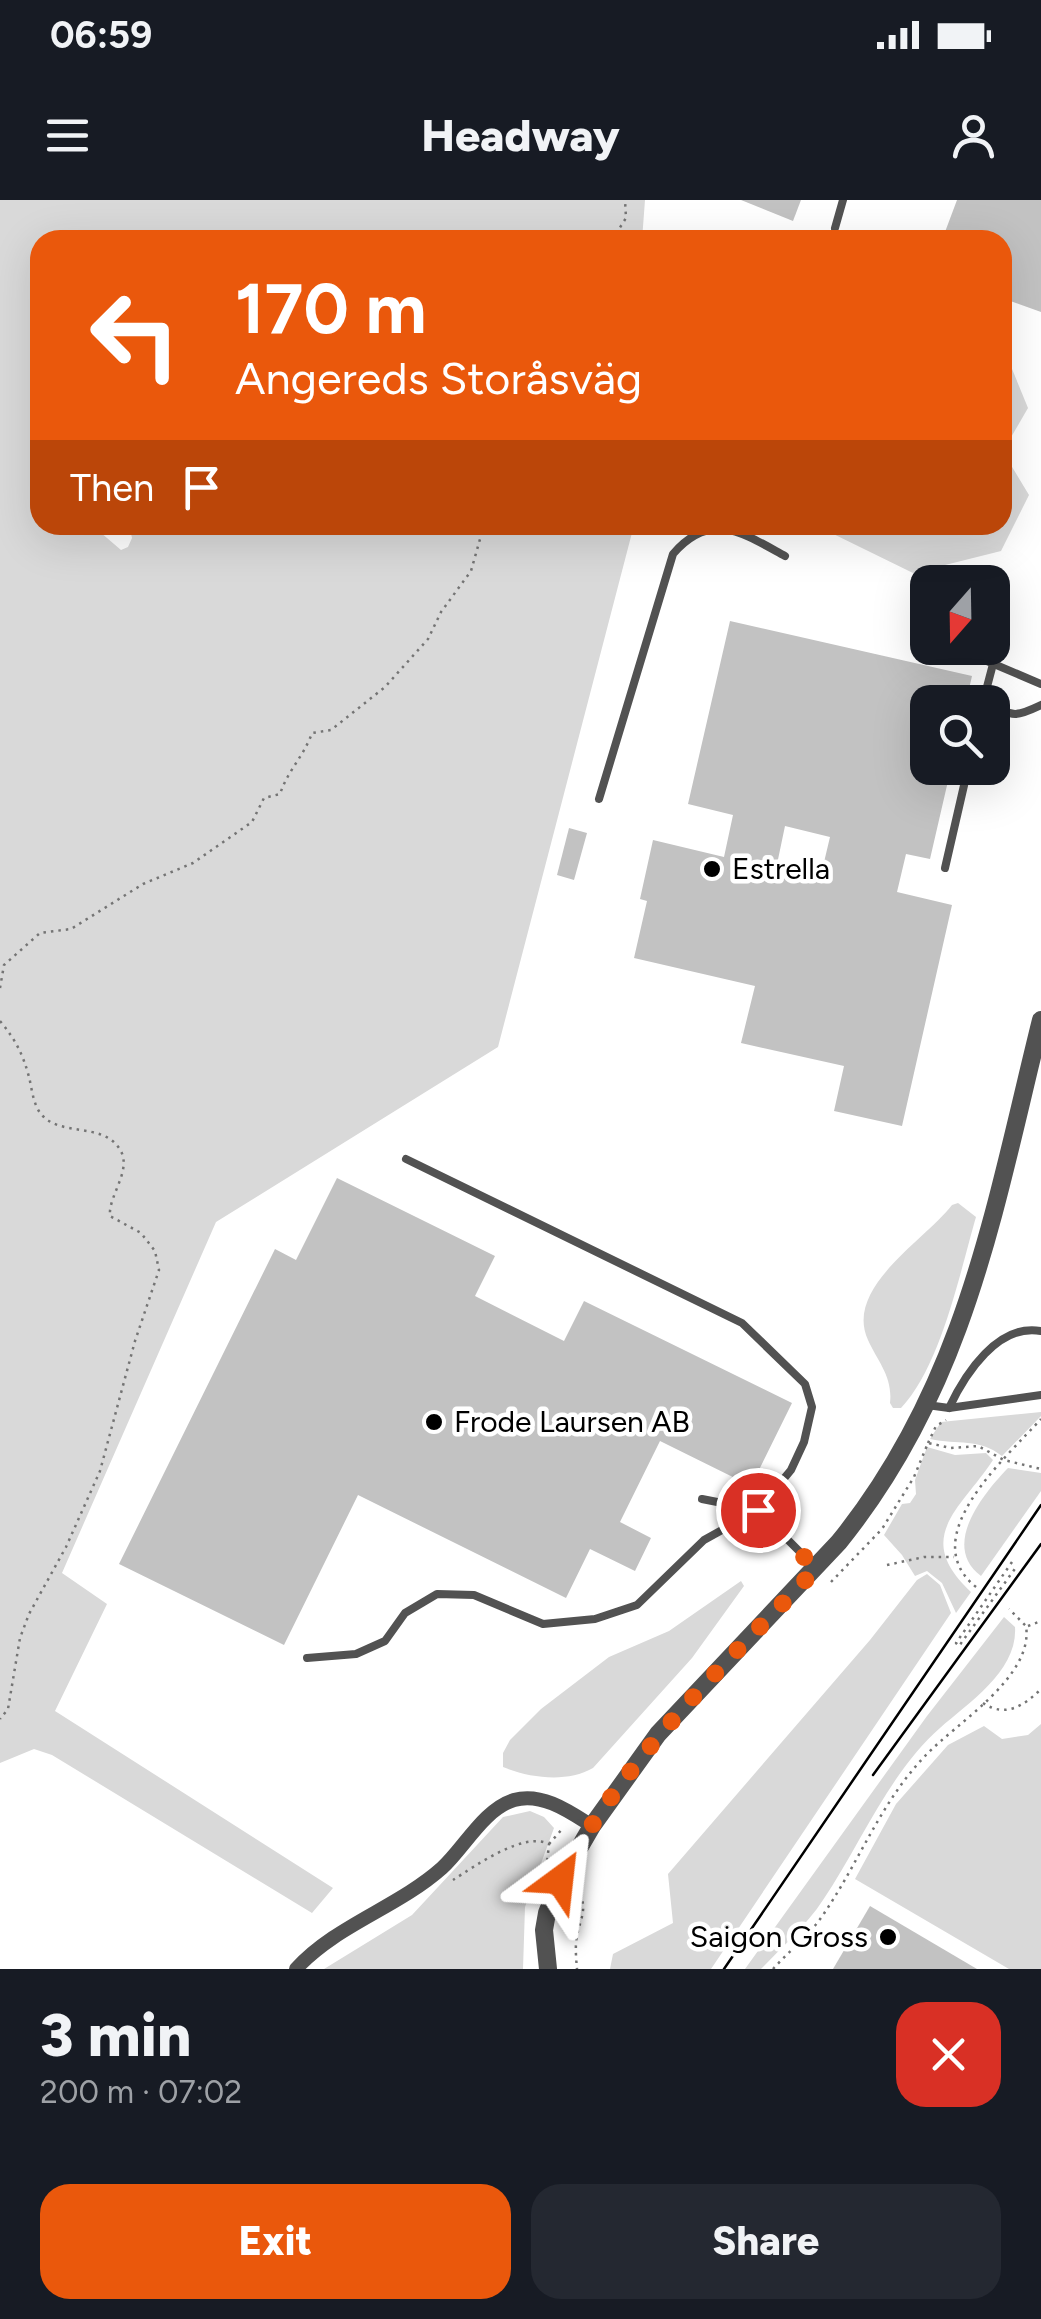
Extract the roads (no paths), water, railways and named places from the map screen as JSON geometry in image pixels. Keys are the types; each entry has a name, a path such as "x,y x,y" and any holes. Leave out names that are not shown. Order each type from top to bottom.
{"street":[{"path":"548,1969 544,1930 560,1880 592,1826 658,1734 816,1569 865,1510 912,1435 964,1317 986,1249 1041,1020"},
{"path":"296,1969 329,1940 435,1874 506,1803 532,1798 592,1826"}],"lane":[{"path":"835,228 843,200"},
{"path":"599,799 673,554 692,535"},
{"path":"744,535 785,556"},
{"path":"995,665 1041,684"},
{"path":"1010,715 1019,716 1041,705"},
{"path":"945,868 964,785"},
{"path":"307,1658 356,1654 386,1641 404,1613 437,1594 474,1595 543,1624 596,1620 637,1605 704,1540 758,1510 790,1470 804,1442 812,1406 804,1384 742,1323 406,1159"},
{"path":"949,1408 959,1387 1000,1340 1012,1332 1041,1331"},
{"path":"927,1405 949,1408 1041,1395"},
{"path":"702,1499 758,1510 816,1569"}],"tram line":[{"path":"724,1969 1041,1505"},
{"path":"873,1775 1041,1544"}],"place":[{"name":"Estrella","path":"712,869"},
{"name":"Frode Laursen AB","path":"434,1422"},
{"name":"Saigon Gross","path":"888,1937"}]}
